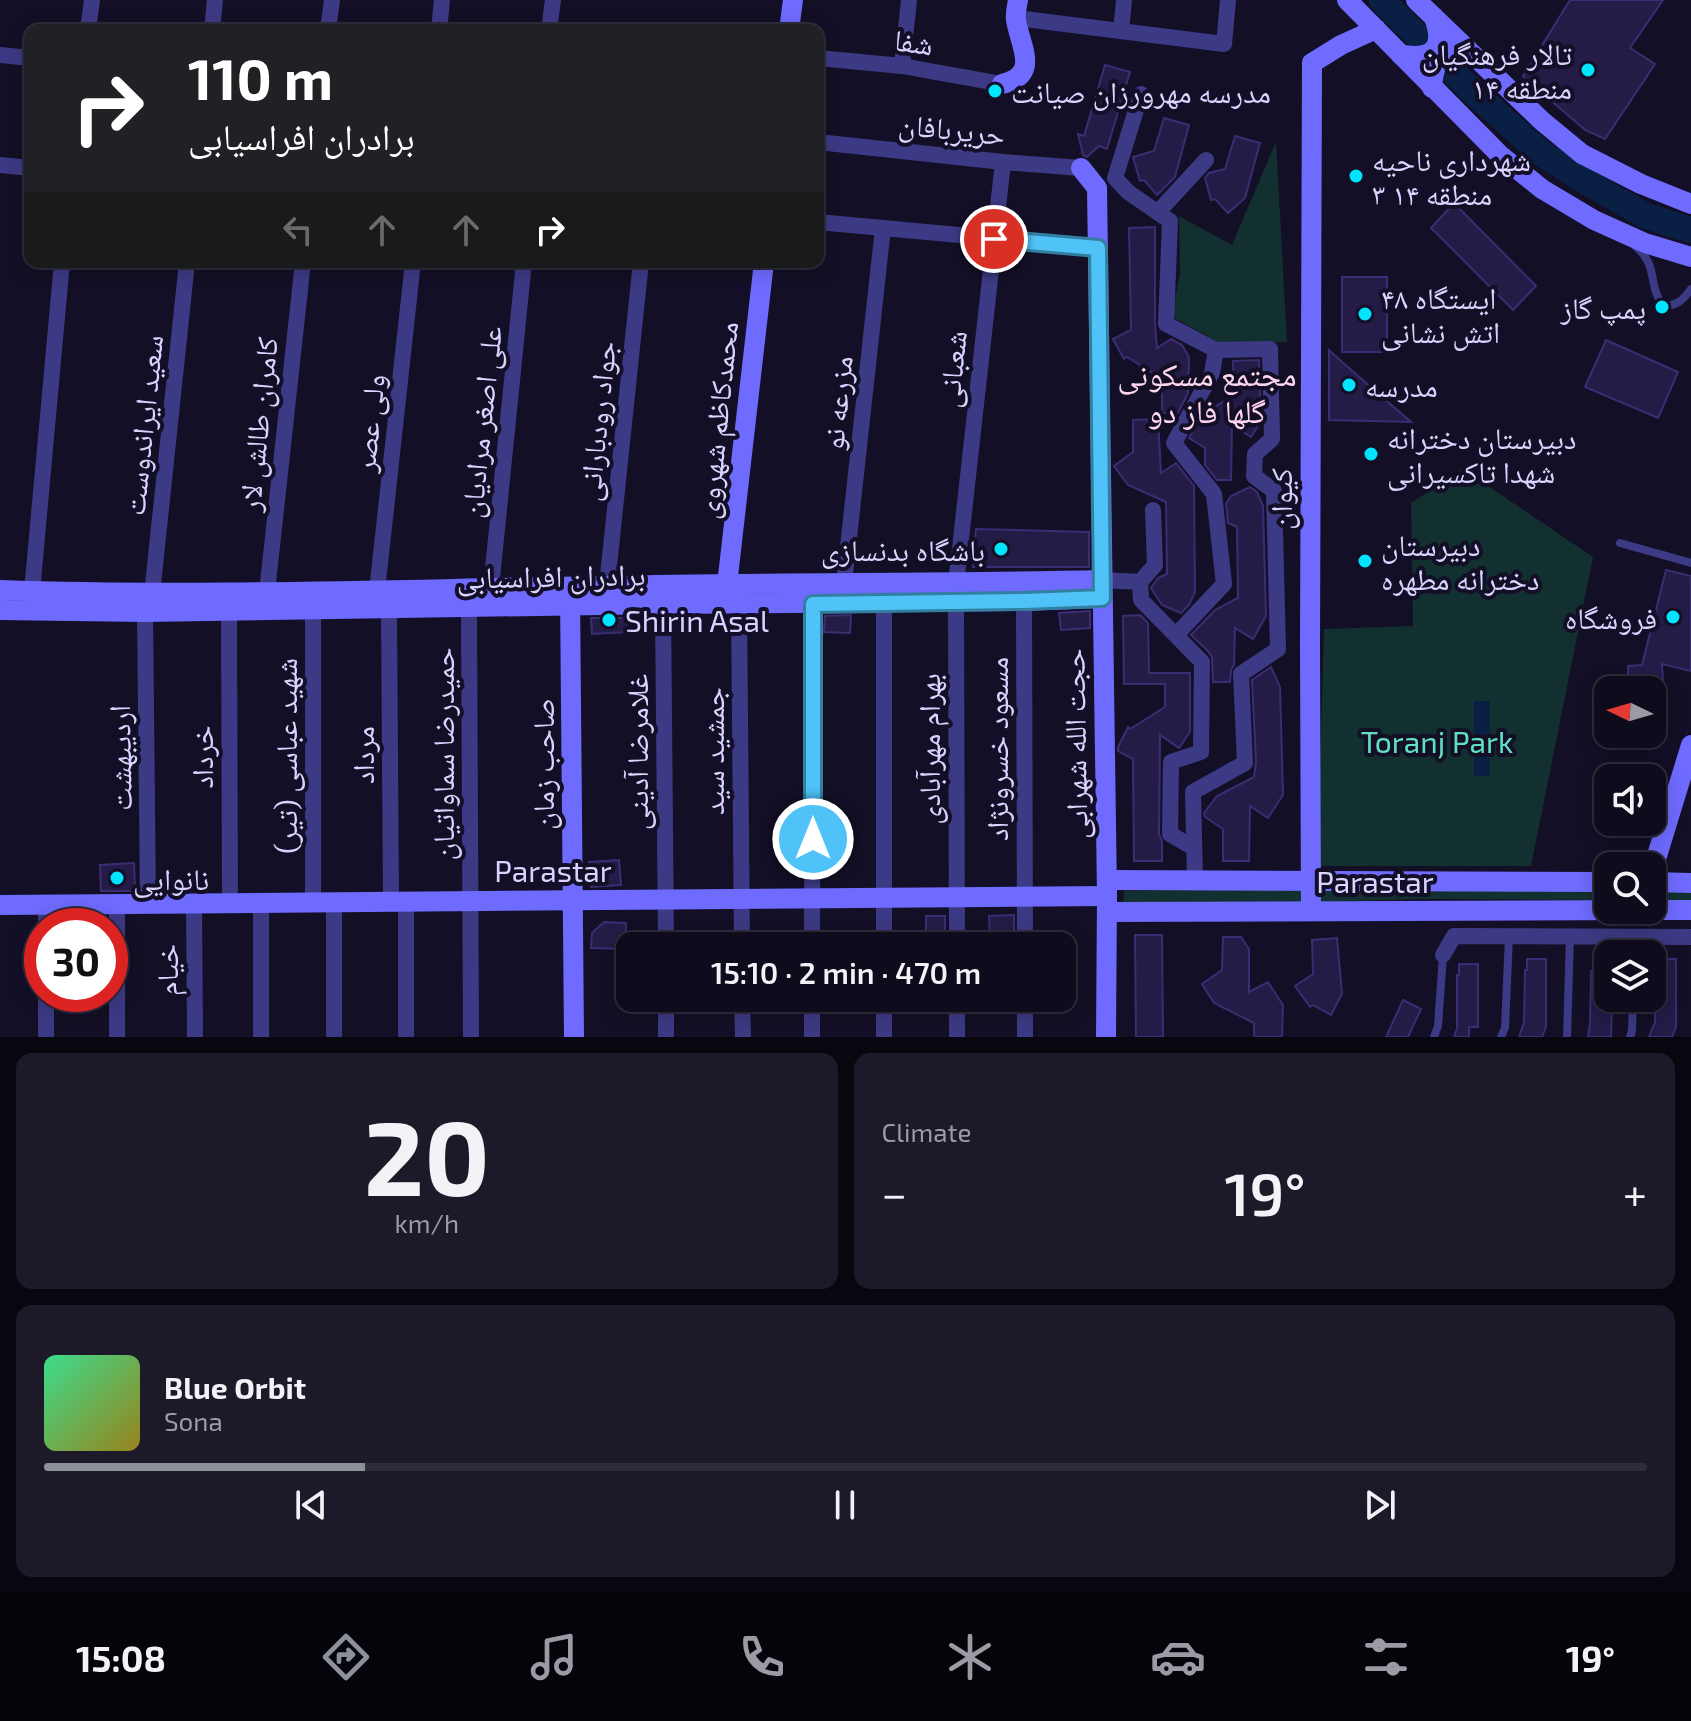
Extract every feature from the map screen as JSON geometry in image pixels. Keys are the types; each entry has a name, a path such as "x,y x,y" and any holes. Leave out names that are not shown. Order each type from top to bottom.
{"street":[{"path":"89,24 92,0"},
{"path":"213,24 215,0"},
{"path":"329,24 332,0"},
{"path":"440,24 442,0"},
{"path":"550,24 553,0"},
{"path":"790,24 793,0"},
{"path":"902,66 909,0"},
{"path":"1121,31 1124,0"},
{"path":"1002,84 1014,81 1023,73 1026,58 1017,9 1121,31 1224,44 1228,0"},
{"path":"1347,0 1500,155 1542,189 1586,216 1645,243 1691,257"},
{"path":"1416,0 1542,121 1582,154 1641,184 1691,204"},
{"path":"1401,55 1424,56 1434,51 1439,42 1434,17"},
{"name":"کیوان","path":"1311,911 1312,63 1376,29"},
{"path":"1432,88 1437,62 1446,53 1458,51 1472,55"},
{"path":"0,55 24,57"},
{"name":"شفا","path":"824,59 902,66 1002,84"},
{"path":"1141,94 1115,178 1128,192 1170,221 1166,324 1216,350 1270,349 1272,439 1255,454 1254,476 1274,491 1278,649 1241,674 1245,763 1193,792 1195,880"},
{"name":"حریربافان","path":"824,143 1081,168"},
{"path":"1158,212 1206,160"},
{"name":"شعبانی","path":"956,593 1003,162"},
{"path":"0,165 24,167"},
{"name":"حجت الله شهرابی","path":"1081,168 1097,188 1107,896 1106,1037"},
{"path":"824,223 1098,248"},
{"name":"مزرعه نو","path":"844,583 883,228"},
{"path":"32,591 61,268"},
{"name":"سعید ایراندوست","path":"149,603 186,268"},
{"name":"کامران طالش لار","path":"267,592 302,268"},
{"name":"ولی عصر","path":"383,600 412,268"},
{"name":"علی اصغر مرادیان","path":"491,588 523,268"},
{"name":"جواد رودبارانی","path":"607,585 640,268"},
{"name":"محمدکاظم شهروی","path":"727,585 763,268"},
{"path":"1176,635 1224,584 1214,494 1174,443 1212,373 1216,350"},
{"path":"1102,589 1140,582 1155,565 1153,510"},
{"path":"1140,582 1141,600 1202,662 1201,752 1171,762 1170,834 1194,848"},
{"name":"برادران افراسیابی","path":"0,610 149,603 267,592 469,606 570,596 607,585 844,583 1024,601 1102,589"},
{"name":"برادران افراسیابی","path":"0,590 229,611 313,609 491,588 663,604 884,603 956,593 1102,589"},
{"name":"بهرام مهرآبادی","path":"956,593 957,932"},
{"name":"صاحب زمان","path":"570,596 574,1037"},
{"name":"مرداد","path":"383,600 406,1037"},
{"name":"مسعود خسرونژاد","path":"1024,601 1025,932"},
{"name":"اردیبهشت","path":"148,904 149,603"},
{"path":"884,603 884,932"},
{"name":"غلامرضا آدینی","path":"663,604 666,932"},
{"name":"جمشید سید","path":"739,604 742,932"},
{"path":"812,932 813,604"},
{"name":"حمیدرضا سماواتیان","path":"469,606 471,1037"},
{"name":"شهید عباسی (تیر)","path":"313,609 324,902 334,1037"},
{"name":"خرداد","path":"229,611 230,903"},
{"path":"1658,852 1691,745"},
{"name":"Parastar","path":"1107,896 1195,880 1594,882"},
{"path":"1666,882 1691,883"},
{"name":"Parastar","path":"0,905 1107,896 1311,911 1594,910"},
{"path":"261,903 261,1037"},
{"path":"117,904 117,1037"},
{"name":"خیام","path":"194,904 195,1037"},
{"path":"1570,910 1570,937"},
{"path":"1666,910 1691,910"},
{"path":"1443,955 1454,936 1594,940"},
{"path":"1666,941 1691,937"},
{"path":"46,1012 46,1037"},
{"path":"666,1012 666,1037"},
{"path":"742,1012 743,1037"},
{"path":"812,1012 812,1037"},
{"path":"884,1012 884,1037"},
{"path":"957,1012 957,1037"},
{"path":"1025,1012 1025,1037"}],"lane":[{"path":"1586,216 1610,236 1638,248 1645,256 1652,270 1656,296 1663,306 1674,306 1691,289"},
{"path":"1620,543 1691,563"},
{"path":"1501,1037 1505,1028 1509,936"},
{"path":"1567,1037 1570,937"},
{"path":"1434,1037 1438,1026 1443,955"},
{"path":"1630,1037 1633,1012"}],"green space":[{"path":"1276,142 1287,342 1222,344 1172,317 1180,273 1179,216 1232,245"},
{"name":"Toranj Park","path":"1463,469 1593,557 1531,866 1317,866 1324,629 1413,626 1411,503"},
{"path":"1666,887 1691,888 1691,901 1666,901"},
{"path":"1320,888 1594,888 1594,900 1319,902"},
{"path":"1302,889 1302,902 1123,904 1124,891"}],"water":[{"path":"1474,701 1490,701 1490,776 1474,776"}],"building":[{"name":"تالار فرهنگیان منطقه ۱۴","path":"1570,0 1663,0 1630,48 1655,64 1605,139 1585,130 1523,76"},
{"path":"1105,65 1130,72 1107,149 1099,146 1087,157 1083,155 1078,134 1084,136"},
{"path":"1164,118 1189,125 1175,177 1157,195 1144,180 1140,181 1133,157 1154,151"},
{"path":"1235,136 1260,143 1245,198 1228,213 1215,199 1211,200 1205,178 1209,173 1225,169"},
{"path":"1454,203 1536,286 1513,310 1431,228"},
{"path":"1155,227 1157,348 1171,339 1182,345 1189,357 1188,393 1178,413 1162,413 1162,379 1127,357 1124,359 1113,339 1131,330 1129,228"},
{"name":"ایستگاه ۴۸ اتش نشانی","path":"1342,277 1387,277 1387,352 1342,352"},
{"path":"1606,340 1678,372 1658,418 1585,387"},
{"name":"مدرسه","path":"1329,350 1342,362 1411,422 1329,420"},
{"path":"1259,360 1261,421 1251,437 1232,425 1231,480 1217,480 1205,465 1205,448 1189,438 1203,413 1234,396 1233,361"},
{"path":"1158,419 1161,473 1176,463 1194,486 1195,592 1181,613 1162,605 1151,588 1158,578 1167,574 1166,502 1128,485 1114,466 1133,452 1133,420"},
{"path":"1250,487 1257,492 1263,506 1266,616 1253,639 1235,628 1234,665 1230,682 1213,682 1212,657 1191,635 1215,610 1238,598 1237,527 1228,523 1226,504 1231,496"},
{"path":"976,529 1089,532 1089,567 973,567"},
{"name":"فروشگاه","path":"1666,570 1691,576 1691,671 1662,664 1663,676 1628,676 1628,666 1642,665"},
{"path":"1090,611 1090,628 1061,630 1059,613"},
{"path":"851,615 850,633 824,632 825,616"},
{"path":"1140,615 1148,623 1149,673 1190,673 1190,732 1179,748 1160,735 1159,834 1162,861 1134,861 1133,759 1118,751 1128,727 1130,729 1165,707 1165,684 1124,684 1123,616"},
{"path":"591,618 627,618 628,632 592,634"},
{"path":"1271,667 1280,687 1283,795 1268,818 1250,806 1249,861 1223,861 1223,829 1205,817 1204,813 1217,796 1254,777 1252,680"},
{"path":"619,860 621,885 591,887 589,862"},
{"name":"نانوایی","path":"134,863 135,891 101,891 100,865"},
{"path":"1014,915 1014,932 990,932 989,916"},
{"path":"926,916 945,916 945,932 926,932"},
{"path":"604,922 626,923 626,932 616,932 616,949 591,948 592,933"},
{"path":"1135,935 1162,935 1163,1037 1136,1037"},
{"path":"1223,937 1241,937 1249,949 1249,992 1268,982 1283,1005 1282,1037 1254,1037 1254,1023 1214,1003 1202,984 1222,970"},
{"path":"1337,938 1342,994 1331,1015 1313,1005 1310,1007 1295,986 1313,974 1312,940"},
{"path":"1527,959 1546,959 1546,1027 1542,1037 1519,1037 1524,1022"},
{"path":"1666,959 1676,959 1676,1027 1672,1037 1649,1037 1655,1012 1666,1012"},
{"path":"1594,961 1594,1012 1612,1012 1611,1037 1588,1037"},
{"path":"1459,964 1478,964 1478,1027 1469,1027 1469,1037 1454,1037"},
{"path":"1403,1000 1421,1009 1408,1037 1386,1037"}],"waterway":[{"path":"1382,0 1474,93 1541,153 1646,216 1691,230"}],"place":[{"name":"تالار فرهنگیان منطقه ۱۴","path":"1588,70"},
{"name":"مدرسه مهرورزان صیانت","path":"995,91"},
{"name":"شهرداری ناحیه ۳ منطقه ۱۴","path":"1356,176"},
{"name":"پمپ گاز","path":"1662,307"},
{"name":"ایستگاه ۴۸ اتش نشانی","path":"1365,314"},
{"name":"مدرسه","path":"1349,385"},
{"name":"دبیرستان دخترانه شهدا تاکسیرانی","path":"1371,454"},
{"name":"باشگاه بدنسازی","path":"1001,549"},
{"name":"دبیرستان دخترانه مطهره","path":"1365,561"},
{"name":"فروشگاه","path":"1673,617"},
{"name":"Shirin Asal","path":"609,620"},
{"name":"نانوایی","path":"117,878"}],"district":[{"name":"مجتمع مسکونی گلها فاز دو","path":"1207,392"}],"route":[{"path":"813,839 813,604 1102,598 1098,248 994,239"}]}
